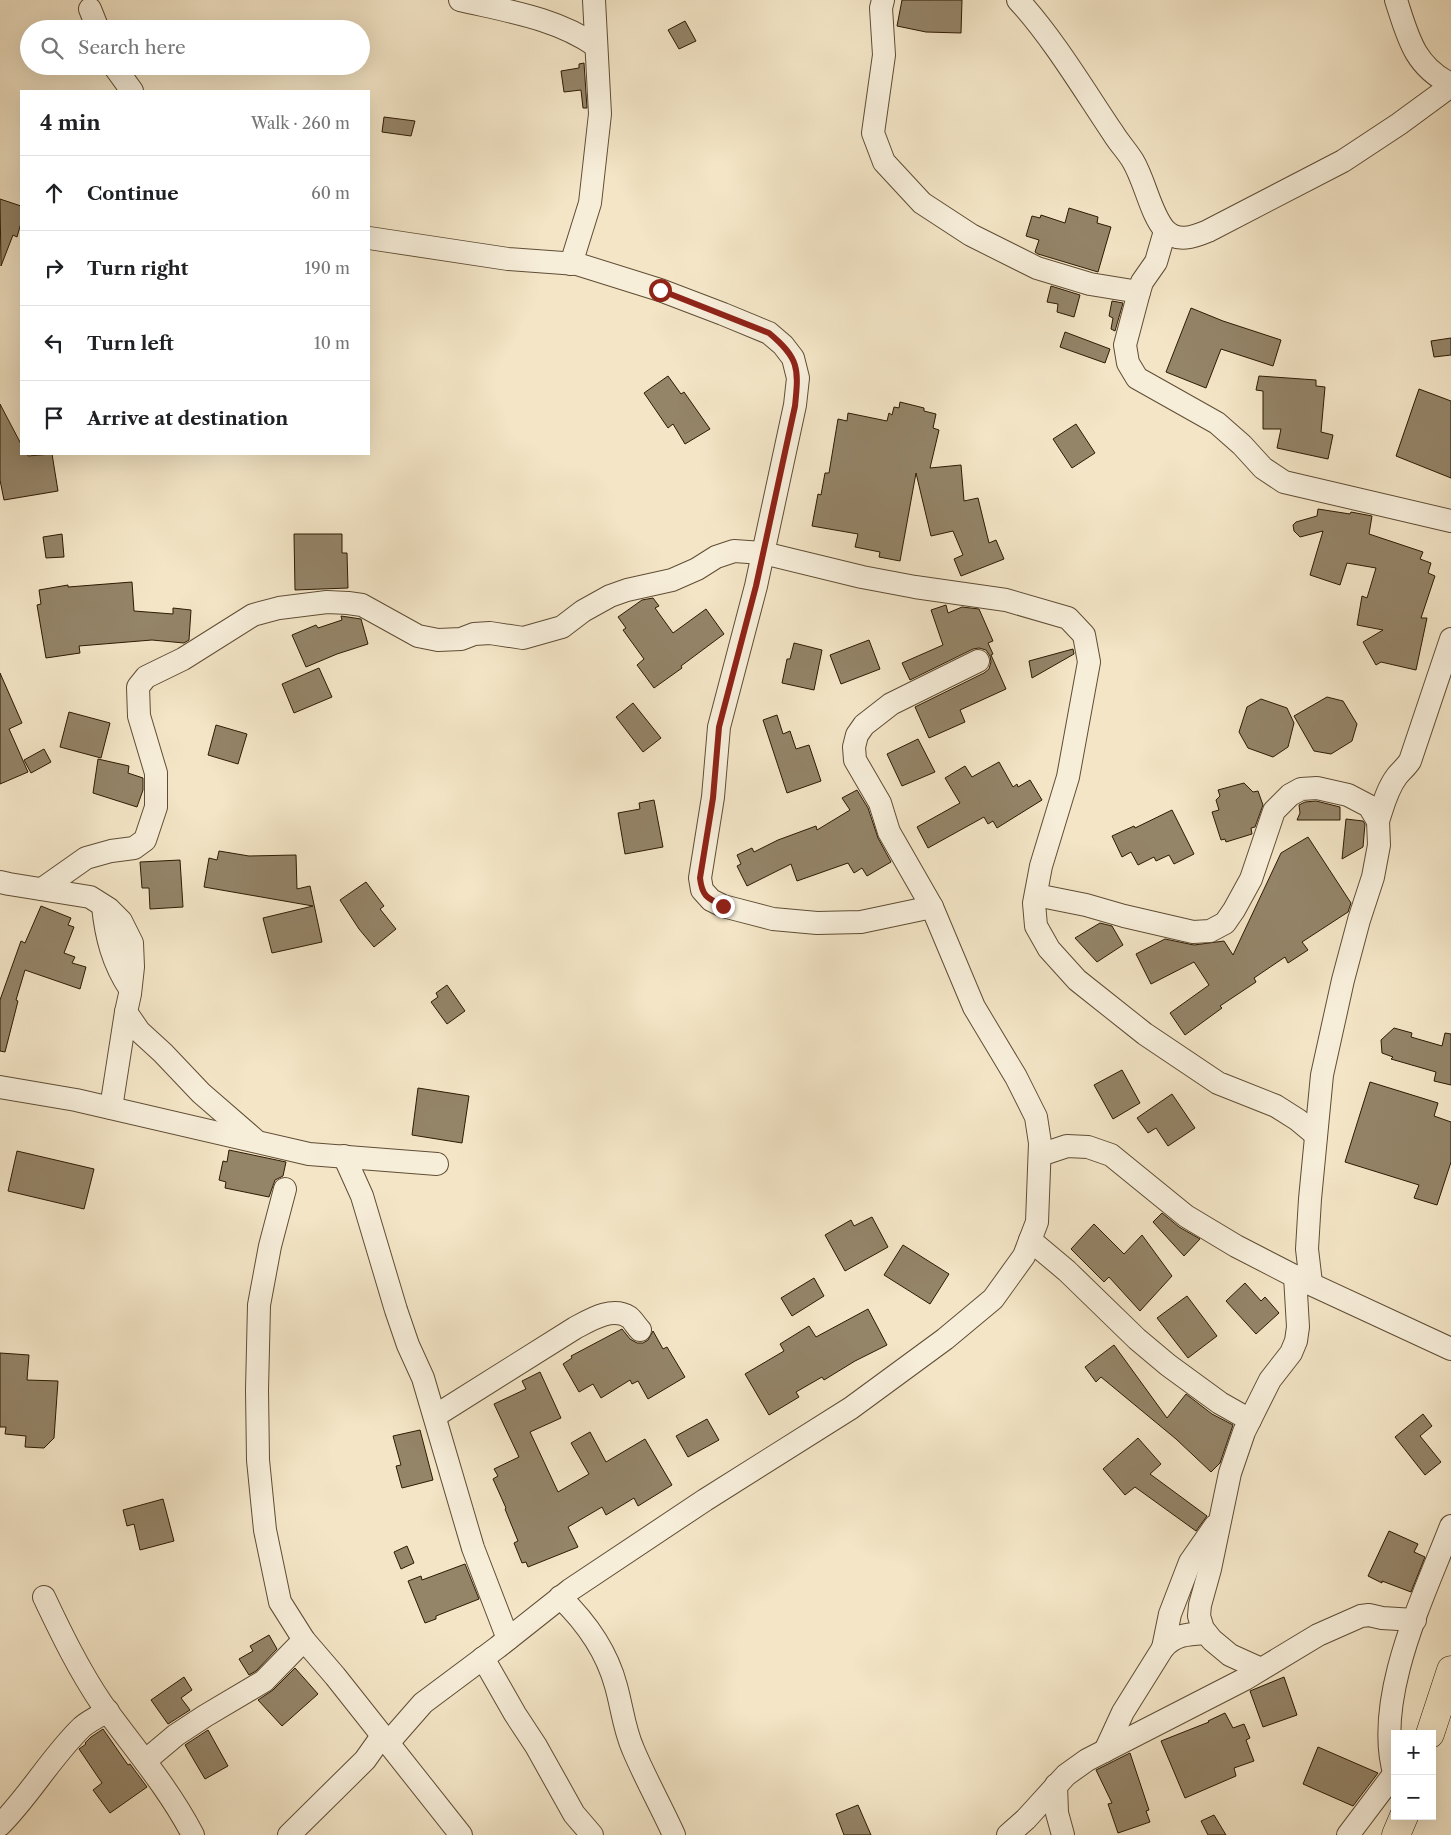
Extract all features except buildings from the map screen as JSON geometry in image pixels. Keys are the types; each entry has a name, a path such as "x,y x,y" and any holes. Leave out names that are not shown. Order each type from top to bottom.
{"main road":[{"path":"1431,1730 1451,1670"},
{"path":"1396,1835 1402,1820"}],"street":[{"path":"460,0 559,25 579,34 596,46"},
{"path":"571,264 590,203 600,114 600,83 594,0"},
{"path":"883,0 881,8 884,55 873,133 884,162 922,203 971,235 1037,268 1090,284 1139,292"},
{"path":"1018,0 1030,13 1077,78 1134,162 1146,186 1159,221 1166,231 1175,237 1185,238 1208,231 1343,161 1400,124 1451,85 1431,73 1420,59 1409,38 1396,0"},
{"path":"120,75 131,90"},
{"path":"1166,231 1156,262 1142,282 1125,345 1128,363 1137,378 1218,423 1263,468 1284,482 1451,521"},
{"path":"370,238 508,259 571,264 660,290 769,333 784,345 794,358 798,378 795,406 763,554 719,727 713,798 700,878 702,890 712,900 723,906 773,919 817,923 861,922 932,907"},
{"path":"42,889 86,858 110,851 134,848 145,840 156,807 156,773 139,716 138,687 146,676 183,659 253,615 278,608 327,602 348,602 362,605 418,636 438,640 490,633 523,638 562,627 583,611 610,596 627,590 672,580 697,569 716,557 734,551 763,554 914,587 1006,600 1068,618 1084,635 1089,662 1068,777 1042,866 1034,903 1036,926 1049,949 1077,980 1145,1034 1218,1083 1276,1106 1298,1120 1316,1135"},
{"path":"1261,1669 1230,1655 1206,1633 1200,1616 1200,1605 1210,1569 1230,1473 1244,1432 1270,1380 1291,1353 1296,1341 1307,1249 1322,1075 1343,980 1372,877 1379,845 1378,821 1384,800 1392,785 1410,762 1451,639"},
{"path":"289,1835 423,1703 560,1597 705,1500 851,1408 945,1338 993,1298 1024,1256 1037,1222 1040,1155 1036,1117 1016,1077 974,1007 932,907 889,832 880,804 855,760 854,747 857,735 864,725 891,704 978,661"},
{"path":"1036,895 1086,905 1193,932 1210,930 1225,923 1234,910 1251,879 1274,811 1290,795 1301,789 1317,788 1348,795 1369,806 1378,821"},
{"path":"0,882 90,897 104,906 107,938 112,955 130,989 111,1108"},
{"path":"126,1012 138,1031 164,1053 201,1093 255,1140"},
{"path":"0,1087 111,1108 309,1154 437,1164"},
{"path":"1040,1155 1067,1146 1088,1147 1111,1155 1186,1216 1236,1246 1303,1280 1451,1349"},
{"path":"344,1156 362,1196 396,1310 435,1416 473,1548 508,1639"},
{"path":"285,1189 270,1246 259,1305 258,1460 265,1530 280,1602 304,1640 336,1676 461,1835"},
{"path":"1030,1240 1067,1271 1137,1339 1162,1360 1220,1403 1250,1420"},
{"path":"435,1416 575,1328 597,1317 610,1313 620,1313 630,1318 640,1330"},
{"path":"1162,1648 1170,1614 1190,1562 1220,1518"},
{"path":"1391,1751 1391,1711 1399,1667 1451,1526"},
{"path":"44,1597 65,1641 108,1711 167,1792 193,1835"},
{"path":"560,1597 578,1615 593,1636 604,1657 616,1687 632,1748 674,1835"},
{"path":"1008,1835 1026,1819 1056,1784 1086,1760 1244,1679 1318,1635 1361,1616 1369,1615 1382,1618 1415,1620"},
{"path":"1105,1751 1123,1712 1167,1642 1181,1635 1206,1633"},
{"path":"145,1761 176,1735 198,1720 264,1681 304,1640"},
{"path":"483,1658 574,1814 592,1835"},
{"path":"0,1825 83,1726 108,1711"},
{"path":"1348,1835 1391,1779"},
{"path":"1056,1784 1057,1813 1063,1835"}],"route":[{"path":"660,290 769,333 784,345 794,358 798,378 795,406 756,586 719,727 713,798 700,878 702,890 712,900 723,906"}]}
